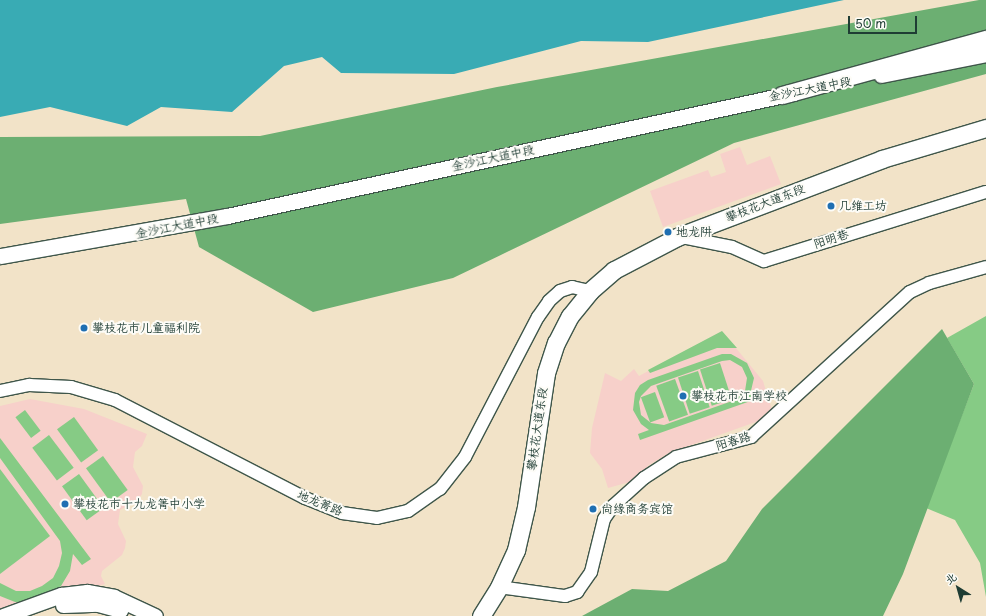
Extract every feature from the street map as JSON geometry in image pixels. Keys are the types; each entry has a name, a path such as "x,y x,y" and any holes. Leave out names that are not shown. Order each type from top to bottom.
{"highway":[{"path":"782,95 843,80 986,39"},
{"name":"攀枝花大道东段","path":"490,616 503,588 516,550 526,507 546,373 556,343 570,316 590,291 614,270 677,236 882,159 986,128"},
{"name":"攀枝花大道东段","path":"481,616 503,588 526,553 537,509 556,375 567,345 581,319 600,294 624,273 654,255 696,238 901,160 986,138"}],"main road":[{"name":"金沙江大道中段","path":"843,80 986,54"},
{"name":"金沙江大道中段","path":"0,256 227,216 782,95"},
{"path":"3,616 61,595 87,592 114,597 155,616"},
{"path":"26,616 49,608 87,603 111,607 135,616"}],"street":[{"name":"阳明巷","path":"677,236 696,238 732,247 764,261 986,192"},
{"name":"阳春路","path":"503,588 565,596 577,592 591,572 604,519 613,506 644,478 676,457 751,437 910,292 929,283 986,267"},
{"name":"地龙箐路","path":"0,391 29,385 72,387 115,400 305,498 342,513 376,518 408,511 440,489 465,457 538,317 549,301 560,292 572,287 590,291"}],"shaded area":[{"path":"740,147 747,165 770,156 781,184 663,227 650,191 708,170 711,177 726,172 720,154"},
{"name":"攀枝花市江南学校","path":"722,331 763,381 772,410 767,418 669,453 649,465 633,481 608,488 602,469 590,453 592,428 605,373 621,381 634,369 639,376"},
{"name":"攀枝花市十九龙箐中小学","path":"30,399 84,409 147,434 142,446 135,452 133,467 143,486 142,494 137,501 120,510 118,524 126,541 125,548 122,555 102,571 101,576 105,584 0,615 0,406"}],"green space":[{"path":"979,0 986,0 986,74 734,143 453,278 313,312 199,247 186,199 0,224 0,137 260,136 497,87"},
{"path":"986,316 986,597 980,563 955,520 926,508 974,384 947,338"},
{"path":"942,329 974,384 903,574 883,616 582,616 632,589 668,591 726,561 762,509"},
{"path":"722,331 737,348 717,348 650,373 648,370"},
{"path":"722,354 731,354 747,363 754,378 750,395 763,390 765,396 640,440 638,434 649,430 641,424 633,410 635,393 640,385 648,380","holes":["730,360 742,367 747,378 745,391 735,400 664,425 651,423 641,415 639,402 641,396 651,386 722,361"]},
{"path":"720,363 732,399 712,406 700,369"},
{"path":"698,371 710,407 690,414 678,377"},
{"path":"675,379 688,415 669,422 656,386"},
{"path":"655,392 664,417 650,423 641,397"},
{"path":"25,410 41,431 31,438 15,417"},
{"path":"74,417 98,450 81,463 57,429"},
{"path":"49,435 74,468 57,480 32,448"},
{"path":"0,438 91,559 82,565 73,554 70,571 61,586 48,596 32,602 15,602 0,596 0,583 16,591 30,591 42,586 53,578 59,566 62,553 60,541 0,458"},
{"path":"103,456 128,490 111,502 86,468"},
{"path":"0,469 50,536 0,574"},
{"path":"79,474 104,508 87,520 62,486"}],"water":[{"path":"0,0 844,0 648,42 581,41 454,74 341,73 322,57 284,66 232,112 161,107 127,126 50,107 0,117"}],"place":[{"name":"几维工坊","path":"831,206"},
{"name":"地龙阱","path":"668,232"},
{"name":"攀枝花市儿童福利院","path":"84,328"},
{"name":"攀枝花市江南学校","path":"683,396"},
{"name":"攀枝花市十九龙箐中小学","path":"65,504"},
{"name":"尚缘商务宾馆","path":"593,509"}]}
